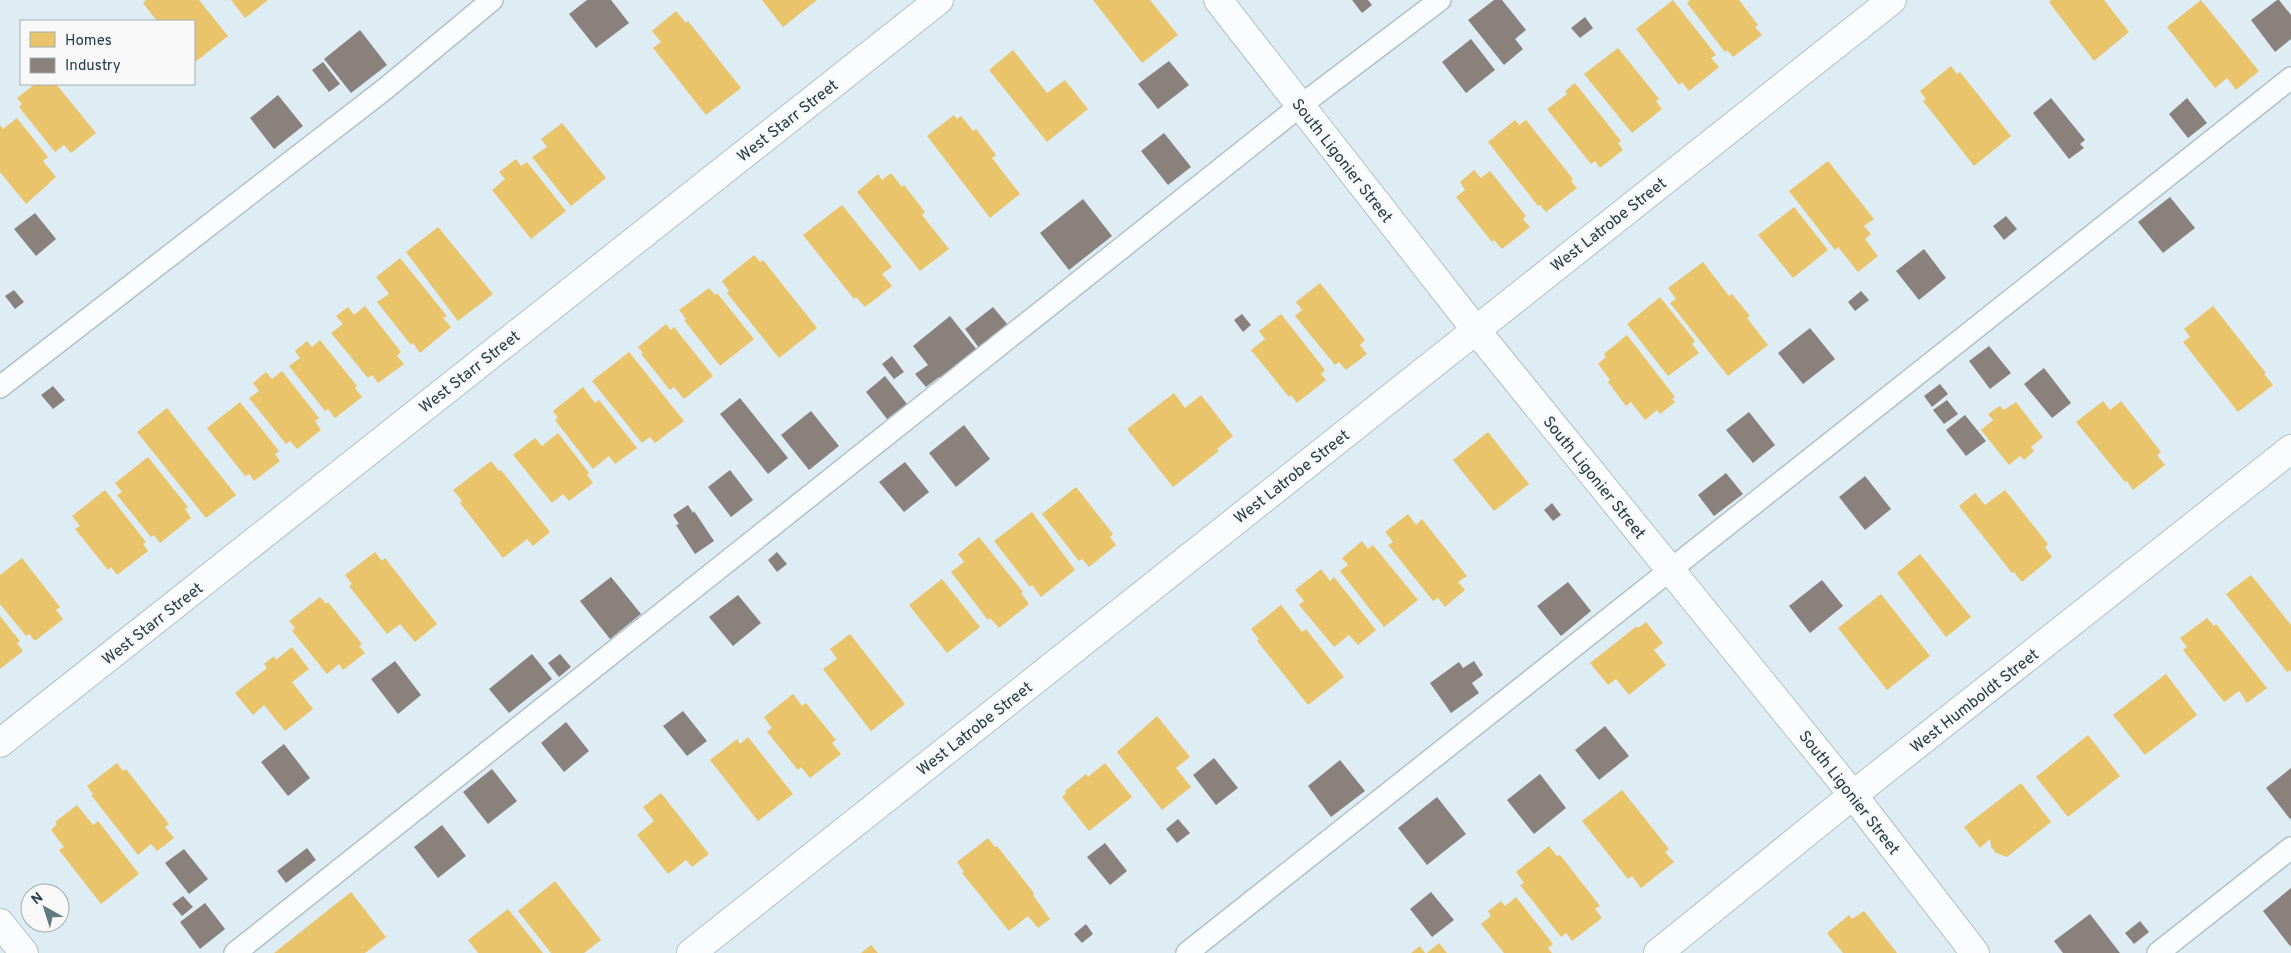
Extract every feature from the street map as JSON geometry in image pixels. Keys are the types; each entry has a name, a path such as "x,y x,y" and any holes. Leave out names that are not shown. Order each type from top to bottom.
{"street":[{"name":"West Starr Street","path":"0,743 939,0"},
{"name":"South Ligonier Street","path":"1218,0 1475,329 1853,795 1975,953"},
{"name":"West Latrobe Street","path":"691,953 1892,0"},
{"name":"West Humboldt Street","path":"1658,953 1853,795 2291,449"},
{"path":"0,923 24,953"}],"lane":[{"path":"0,388 385,89 492,0"},
{"path":"236,953 1300,106 1440,0"},
{"path":"1187,953 2291,78"},
{"path":"2158,953 2291,848"}],"building: Homes":[{"path":"146,0 199,0 228,36 195,62 195,20 156,20 143,3"},
{"path":"231,0 268,0 245,18"},
{"path":"762,0 817,0 783,27"},
{"path":"1093,0 1150,0 1178,35 1142,63"},
{"path":"1673,0 1716,55 1711,58 1719,67 1689,91 1682,82 1679,85 1636,29"},
{"path":"1690,0 1739,0 1758,25 1755,27 1762,35 1733,57 1727,50 1725,52 1687,3"},
{"path":"2051,0 2104,0 2129,32 2094,61 2049,2"},
{"path":"2201,0 2259,71 2236,90 2227,78 2215,88 2167,27"},
{"path":"676,11 686,23 688,21 741,88 706,115 653,48 661,42 652,31"},
{"path":"1618,48 1659,99 1656,101 1662,109 1632,133 1584,74"},
{"path":"1013,50 1047,93 1065,80 1088,109 1047,142 989,70"},
{"path":"1951,66 1957,74 1960,72 2011,136 1974,166 1923,101 1926,99 1920,91"},
{"path":"1575,83 1621,141 1618,143 1623,150 1600,168 1595,161 1591,164 1547,109 1567,94 1565,91"},
{"path":"34,85 57,85 96,133 71,153 64,145 55,152 19,107 22,104 17,98"},
{"path":"954,115 957,119 961,116 973,131 976,129 996,155 992,158 1020,194 990,218 927,136"},
{"path":"17,118 48,157 43,161 56,177 26,204 0,172 0,125 3,129"},
{"path":"1515,120 1519,125 1526,120 1573,179 1571,181 1577,188 1546,212 1540,205 1538,206 1488,142"},
{"path":"562,123 606,178 571,206 532,157 547,147 541,139"},
{"path":"516,159 521,166 527,162 566,211 531,239 492,190 505,179 499,172"},
{"path":"1828,161 1874,219 1864,226 1871,234 1865,239 1878,256 1858,272 1838,247 1835,250 1789,191"},
{"path":"1474,170 1481,178 1490,171 1526,216 1523,219 1530,227 1502,249 1494,240 1492,242 1456,197 1465,190 1460,182"},
{"path":"891,173 902,187 904,185 925,212 922,215 949,249 920,271 857,192 878,174 882,180"},
{"path":"842,205 892,267 882,274 892,286 865,307 856,297 854,299 803,235"},
{"path":"1794,207 1828,250 1793,278 1758,235"},
{"path":"438,227 493,294 458,321 406,252"},
{"path":"754,255 760,262 763,260 817,328 779,358 727,293 729,291 722,281"},
{"path":"400,258 447,316 443,318 451,327 420,353 413,343 411,345 377,302 389,294 376,277"},
{"path":"1703,262 1729,296 1732,294 1750,316 1747,318 1768,345 1728,376 1670,303 1676,299 1668,288"},
{"path":"1320,283 1365,340 1360,345 1367,354 1346,370 1339,362 1335,365 1295,316 1302,310 1296,302"},
{"path":"709,288 715,295 717,293 754,339 720,366 684,320 686,319 679,310"},
{"path":"1660,297 1695,341 1692,344 1699,353 1668,376 1627,324"},
{"path":"365,306 401,352 397,356 404,364 378,383 372,375 368,378 331,333 343,324 336,316 348,307 354,315"},
{"path":"2213,306 2266,373 2264,374 2273,385 2238,412 2183,342 2190,337 2184,329"},
{"path":"1281,314 1325,370 1321,374 1326,380 1297,403 1291,395 1289,397 1251,350 1265,339 1259,331"},
{"path":"666,324 671,330 674,327 713,376 684,399 674,387 670,390 641,354 643,353 638,347"},
{"path":"1627,335 1675,397 1672,399 1675,402 1660,414 1657,410 1645,420 1631,402 1626,406 1608,382 1610,380 1598,364 1606,357 1604,354"},
{"path":"320,340 357,386 355,388 362,397 335,418 328,409 325,411 289,366 300,358 295,351 307,341 312,347"},
{"path":"629,352 684,421 655,443 650,437 642,443 592,381"},
{"path":"282,371 319,418 315,421 321,430 297,449 290,441 286,444 249,398 259,391 253,383 266,372 272,379"},
{"path":"583,387 595,403 599,400 637,448 615,464 609,456 593,469 555,420 558,418 553,411"},
{"path":"1174,393 1185,408 1201,395 1233,436 1217,449 1219,451 1173,487 1127,429"},
{"path":"2103,401 2110,410 2121,401 2161,452 2157,455 2165,465 2133,490 2076,422"},
{"path":"240,402 279,451 275,454 280,461 254,481 249,474 245,476 207,428"},
{"path":"2016,402 2043,437 2031,447 2034,451 2024,460 2020,456 2009,465 1981,430 1993,420 1988,414 2000,406 2004,410"},
{"path":"167,408 236,495 206,518 137,432"},
{"path":"1488,432 1529,484 1494,511 1453,460"},
{"path":"558,433 589,473 587,475 593,483 569,501 563,494 552,503 513,455 535,438 542,446"},
{"path":"148,457 188,507 185,509 191,518 160,543 154,535 151,537 117,495 122,492 115,483"},
{"path":"491,461 499,471 501,470 550,532 533,546 527,539 503,558 460,503 462,501 453,490"},
{"path":"1076,487 1113,534 1110,537 1116,545 1089,567 1082,559 1079,561 1042,514"},
{"path":"105,490 146,542 143,544 148,551 117,575 111,567 108,570 75,529 80,526 72,516"},
{"path":"2005,490 2048,544 2045,547 2052,557 2022,582 2014,572 2012,573 1959,506 1975,493 1985,505"},
{"path":"1032,512 1075,570 1041,597 1032,585 1030,587 994,541"},
{"path":"1408,514 1416,525 1422,519 1467,576 1458,582 1465,590 1445,607 1438,598 1433,601 1388,545 1393,542 1385,532"},
{"path":"979,537 1023,592 1021,593 1029,604 999,628 990,618 988,620 951,572 964,562 958,554"},
{"path":"1362,541 1368,549 1373,545 1418,600 1384,627 1340,571 1348,565 1342,558"},
{"path":"375,552 382,561 385,558 437,624 415,642 400,624 387,634 349,586 352,584 345,575"},
{"path":"1920,554 1971,617 1946,637 1897,573"},
{"path":"22,558 60,607 56,610 63,619 35,641 29,634 26,636 0,604 0,575"},
{"path":"1321,569 1330,581 1334,577 1376,630 1358,645 1349,635 1334,647 1299,605 1304,601 1295,590"},
{"path":"2251,575 2291,625 2291,672 2290,670 2287,672 2226,594"},
{"path":"942,579 980,627 947,653 909,605"},
{"path":"1881,594 1930,656 1887,690 1838,628"},
{"path":"320,597 326,604 328,602 362,644 359,646 365,653 343,670 339,664 327,674 292,631 295,628 289,621"},
{"path":"1281,605 1302,632 1306,629 1344,677 1308,705 1257,641 1259,639 1251,629"},
{"path":"0,616 20,641 17,643 23,651 0,669"},
{"path":"2207,618 2214,626 2216,624 2267,688 2247,703 2239,691 2224,702 2183,650 2187,647 2180,638"},
{"path":"1646,622 1663,643 1654,650 1666,665 1629,695 1616,679 1608,685 1590,663 1637,626 1638,628"},
{"path":"850,634 905,704 871,731 823,669 837,659 830,649"},
{"path":"292,647 309,669 292,682 313,709 285,731 264,705 253,715 235,693 267,668 264,664 274,656 276,660"},
{"path":"2166,674 2197,715 2145,755 2113,715"},
{"path":"793,694 802,706 806,703 836,740 832,743 841,754 810,778 801,767 798,770 767,732 772,728 764,717"},
{"path":"1157,716 1190,757 1176,768 1191,787 1162,810 1117,752"},
{"path":"2088,735 2120,776 2068,817 2036,777"},
{"path":"748,737 793,794 758,821 710,760 737,739 740,744"},
{"path":"117,763 123,771 126,769 169,824 165,827 174,838 157,851 151,844 138,855 91,795 93,794 87,786"},
{"path":"1105,763 1132,797 1089,831 1062,797 1066,793 1065,791 1086,774 1088,777"},
{"path":"2021,783 2051,822 2007,857 1996,853 1991,847 1990,839 1980,848 1964,827"},
{"path":"1622,790 1669,849 1665,852 1674,862 1641,888 1632,876 1628,879 1582,821"},
{"path":"661,793 709,854 692,867 686,860 668,874 637,835 654,821 643,807"},
{"path":"77,805 93,825 98,821 139,874 101,904 59,850 64,847 51,830 57,824 55,822"},
{"path":"988,838 995,847 997,846 1034,893 1033,895 1050,919 1038,928 1028,916 1009,931 962,873 964,872 957,862"},
{"path":"1549,846 1557,856 1560,855 1600,906 1595,909 1602,918 1572,941 1566,933 1561,937 1520,885 1524,883 1516,872"},
{"path":"555,881 601,940 584,953 551,953 518,911"},
{"path":"351,892 386,937 365,953 274,953"},
{"path":"1516,897 1553,944 1548,948 1552,953 1504,953 1481,924 1491,916 1488,911 1501,901 1505,906"},
{"path":"508,909 543,953 478,953 468,940"},
{"path":"1864,911 1897,953 1843,953 1827,933 1849,915 1852,919"},
{"path":"1439,943 1447,953 1427,953"},
{"path":"871,945 878,953 861,953"},
{"path":"1420,946 1425,953 1411,953"}],"building: Industry":[{"path":"587,0 611,0 629,23 596,48 569,14"},
{"path":"1352,0 1368,0 1372,5 1362,13"},
{"path":"1494,0 1502,0 1526,30 1515,39 1523,49 1504,65 1468,20"},
{"path":"2277,0 2291,15 2291,39 2275,52 2251,20"},
{"path":"1585,17 1593,28 1580,38 1571,28"},
{"path":"360,30 387,65 351,93 324,59"},
{"path":"1471,39 1495,70 1466,93 1442,62"},
{"path":"1169,61 1189,85 1158,109 1138,84"},
{"path":"323,62 340,84 329,92 312,70"},
{"path":"278,95 303,126 274,149 250,118"},
{"path":"2051,98 2085,140 2080,144 2084,148 2069,159 2033,113"},
{"path":"2187,98 2207,123 2188,138 2169,114"},
{"path":"1164,133 1191,167 1168,185 1141,151"},
{"path":"2170,197 2195,228 2163,253 2138,222"},
{"path":"1083,199 1112,236 1069,270 1040,233"},
{"path":"35,213 56,239 36,256 14,229"},
{"path":"2006,216 2017,229 2004,240 1993,226"},
{"path":"1924,249 1946,278 1919,300 1896,271"},
{"path":"14,290 24,302 15,309 5,296"},
{"path":"1861,291 1869,300 1855,311 1848,302"},
{"path":"993,307 1008,325 979,348 965,329"},
{"path":"1242,314 1251,325 1243,332 1234,320"},
{"path":"950,316 977,350 941,379 939,377 926,387 915,374 928,365 913,346"},
{"path":"1810,328 1835,359 1803,384 1778,353"},
{"path":"1989,346 2011,373 1990,389 1969,361"},
{"path":"892,356 904,372 894,379 882,364"},
{"path":"2044,368 2071,403 2052,418 2024,384"},
{"path":"885,376 907,404 887,419 866,392"},
{"path":"1940,384 1948,394 1932,407 1924,396"},
{"path":"53,386 65,400 53,409 41,395"},
{"path":"740,398 788,458 768,474 720,414"},
{"path":"1947,400 1958,414 1944,424 1933,410"},
{"path":"811,411 839,446 809,470 781,435"},
{"path":"1749,412 1775,445 1753,463 1726,430"},
{"path":"1965,415 1986,441 1966,456 1946,430"},
{"path":"964,425 990,459 956,487 929,453"},
{"path":"905,462 929,492 904,512 879,482"},
{"path":"730,470 753,500 731,517 708,487"},
{"path":"1726,473 1743,494 1714,516 1698,495"},
{"path":"1865,476 1891,509 1865,530 1839,497"},
{"path":"1552,503 1561,515 1553,521 1544,510"},
{"path":"688,505 714,541 695,554 676,525 679,524 673,515"},
{"path":"777,552 787,564 777,572 768,560"},
{"path":"611,577 641,614 610,639 580,601"},
{"path":"1822,580 1843,606 1810,633 1789,606"},
{"path":"1568,582 1591,611 1561,636 1537,606"},
{"path":"738,595 761,623 733,646 709,617"},
{"path":"532,654 552,679 509,713 489,689"},
{"path":"560,654 571,667 559,677 548,663"},
{"path":"395,661 421,695 398,714 371,679"},
{"path":"1474,661 1483,675 1472,683 1479,693 1451,713 1430,683 1459,662 1463,668"},
{"path":"683,711 707,741 687,756 663,726"},
{"path":"566,722 589,751 564,772 541,743"},
{"path":"1605,726 1629,756 1599,780 1575,750"},
{"path":"284,744 310,778 288,796 261,762"},
{"path":"1214,758 1238,788 1216,805 1193,775"},
{"path":"1340,760 1365,791 1331,817 1308,786"},
{"path":"2291,768 2291,818 2290,819 2266,788"},
{"path":"492,769 517,801 488,824 463,792"},
{"path":"1540,774 1566,808 1534,834 1507,800"},
{"path":"1437,797 1466,834 1427,865 1398,828"},
{"path":"1178,819 1190,833 1177,843 1166,829"},
{"path":"442,825 466,856 438,878 414,847"},
{"path":"1105,843 1127,871 1110,885 1087,857"},
{"path":"307,848 316,860 286,883 277,871"},
{"path":"184,849 208,879 189,894 165,863"},
{"path":"2291,888 2291,945 2290,946 2263,911"},
{"path":"1431,892 1454,920 1432,937 1410,909"},
{"path":"183,896 193,907 182,916 172,904"},
{"path":"205,903 225,929 200,949 180,922"},
{"path":"2090,914 2120,953 2063,953 2054,941"},
{"path":"2140,921 2149,932 2134,944 2125,933"},
{"path":"1086,924 1093,934 1082,943 1074,934"}]}
